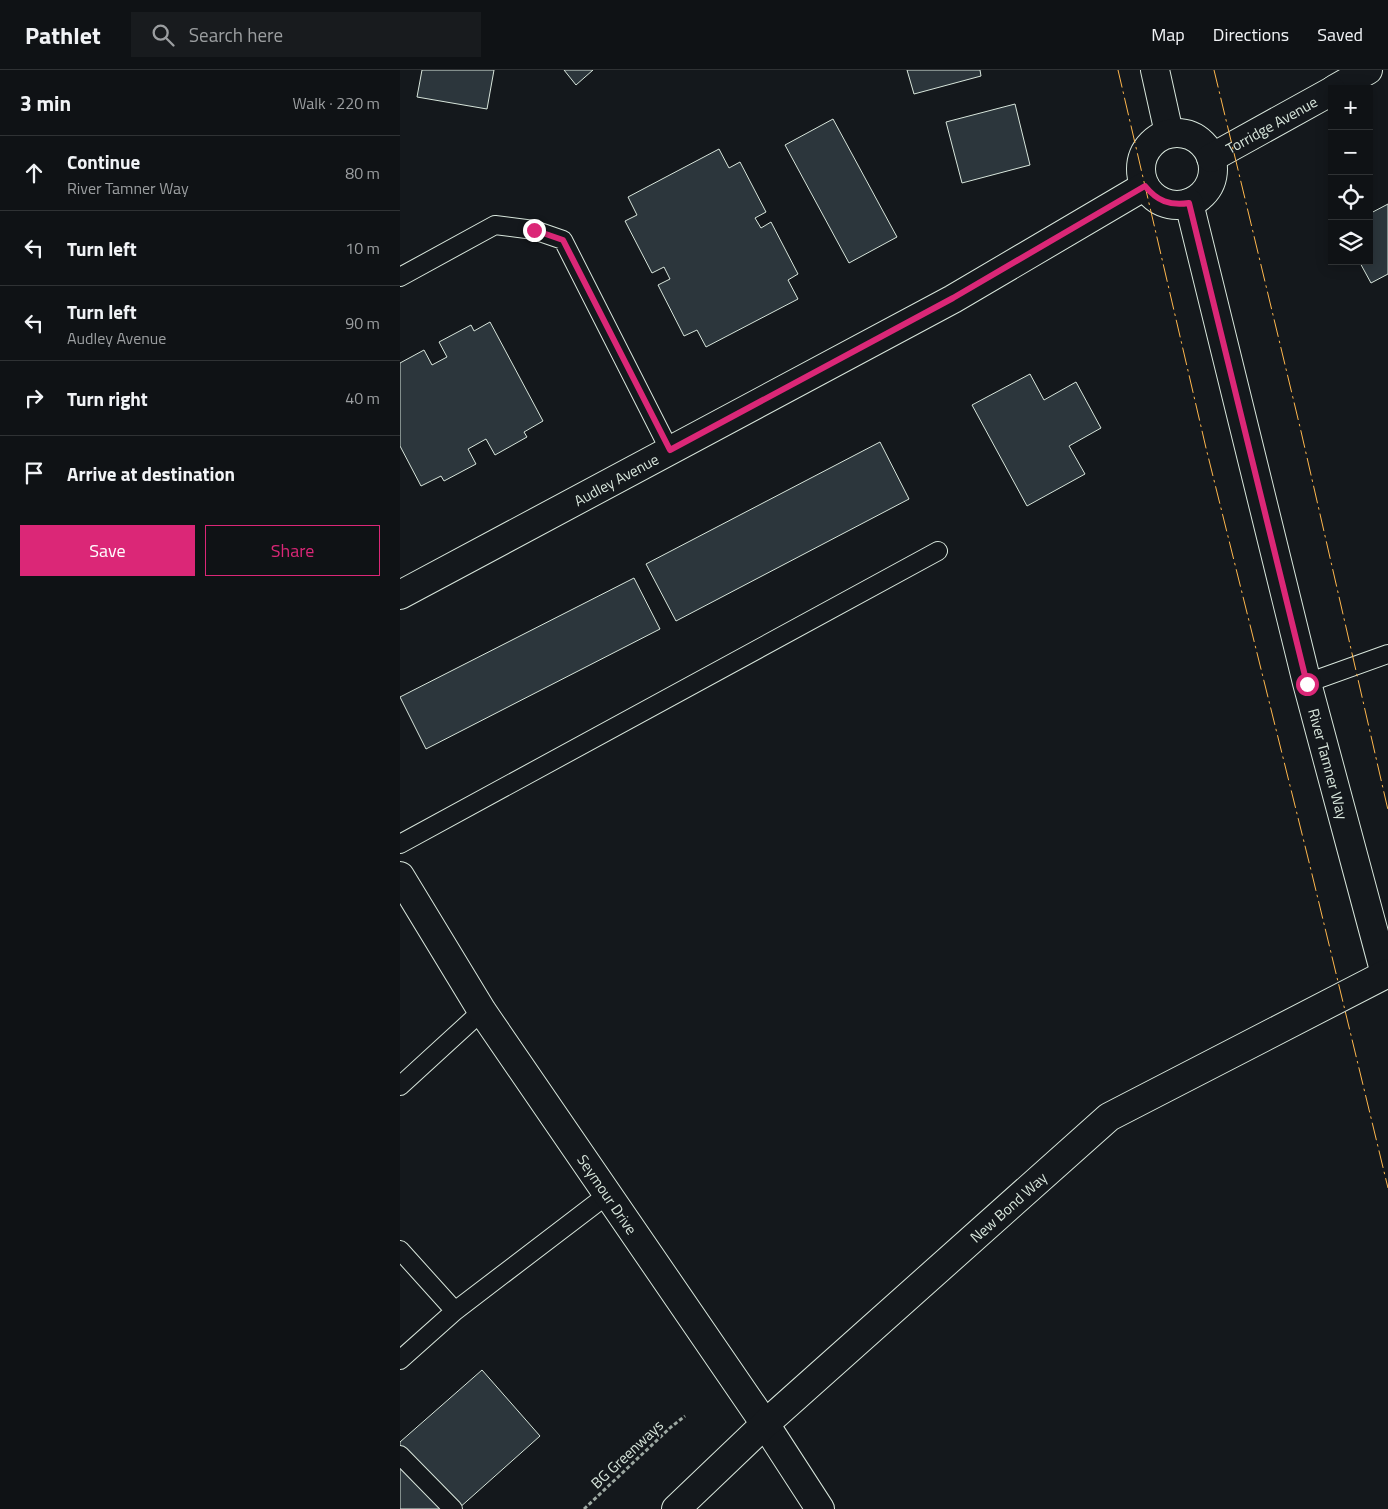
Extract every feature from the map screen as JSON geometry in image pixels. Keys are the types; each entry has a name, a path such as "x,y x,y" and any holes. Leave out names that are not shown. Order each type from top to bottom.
{"street":[{"path":"1155,70 1169,133"},
{"name":"Torridge Avenue","path":"1342,85 1368,70"},
{"name":"Torridge Avenue","path":"1211,158 1328,93"},
{"path":"1180,132 1199,140 1207,148 1211,158 1213,169 1211,180 1206,189 1189,203 1168,204 1151,194 1145,186 1141,165 1144,154 1150,144 1169,133 1180,132"},
{"name":"Audley Avenue","path":"400,595 953,298 1145,186"},
{"name":"River Tamner Way","path":"1189,203 1307,684 1386,973"},
{"name":"Seymour Drive","path":"400,876 482,1011 765,1424 820,1509"},
{"name":"New Bond Way","path":"676,1509 765,1424 1109,1118 1386,973"}],"lane":[{"path":"400,276 495,225 534,230 563,240 670,450"},
{"path":"400,844 938,551"},
{"path":"1307,684 1388,654"},
{"path":"400,1086 482,1011"},
{"path":"400,1360 455,1311 607,1195"},
{"path":"400,1250 455,1311"},
{"path":"400,1455 453,1509"}],"path":[{"name":"BG Greenways","path":"584,1509 685,1416"}],"building":[{"path":"422,70 494,70 487,109 417,97"},
{"path":"564,70 593,70 576,85"},
{"path":"907,70 980,70 981,76 914,94"},
{"path":"1015,104 1030,165 962,183 946,122"},
{"path":"833,119 897,237 849,263 785,145"},
{"path":"719,149 729,168 740,162 766,212 755,218 761,228 771,222 798,274 788,280 798,299 706,347 697,330 684,336 658,285 670,279 664,267 652,273 625,221 637,215 628,197"},
{"path":"1388,204 1388,274 1371,283 1361,265 1373,265 1373,212"},
{"path":"490,322 543,421 524,432 527,437 495,455 486,439 468,449 476,464 444,481 441,476 421,486 400,446 400,363 424,350 432,365 447,357 439,342 471,325 474,331"},
{"path":"1030,374 1044,400 1076,382 1101,428 1069,446 1085,474 1027,506 972,405"},
{"path":"880,442 909,499 676,621 646,564"},
{"path":"634,578 660,629 426,749 400,697"},
{"path":"482,1370 540,1436 458,1509 400,1509 400,1442"}],"power":[{"path":"1118,70 1206,448 1388,1188"},
{"path":"1214,70 1300,427 1388,810"}],"route":[{"path":"534,230 563,240 670,450 953,298 1145,186 1151,194 1168,204 1189,203 1307,684"}]}
